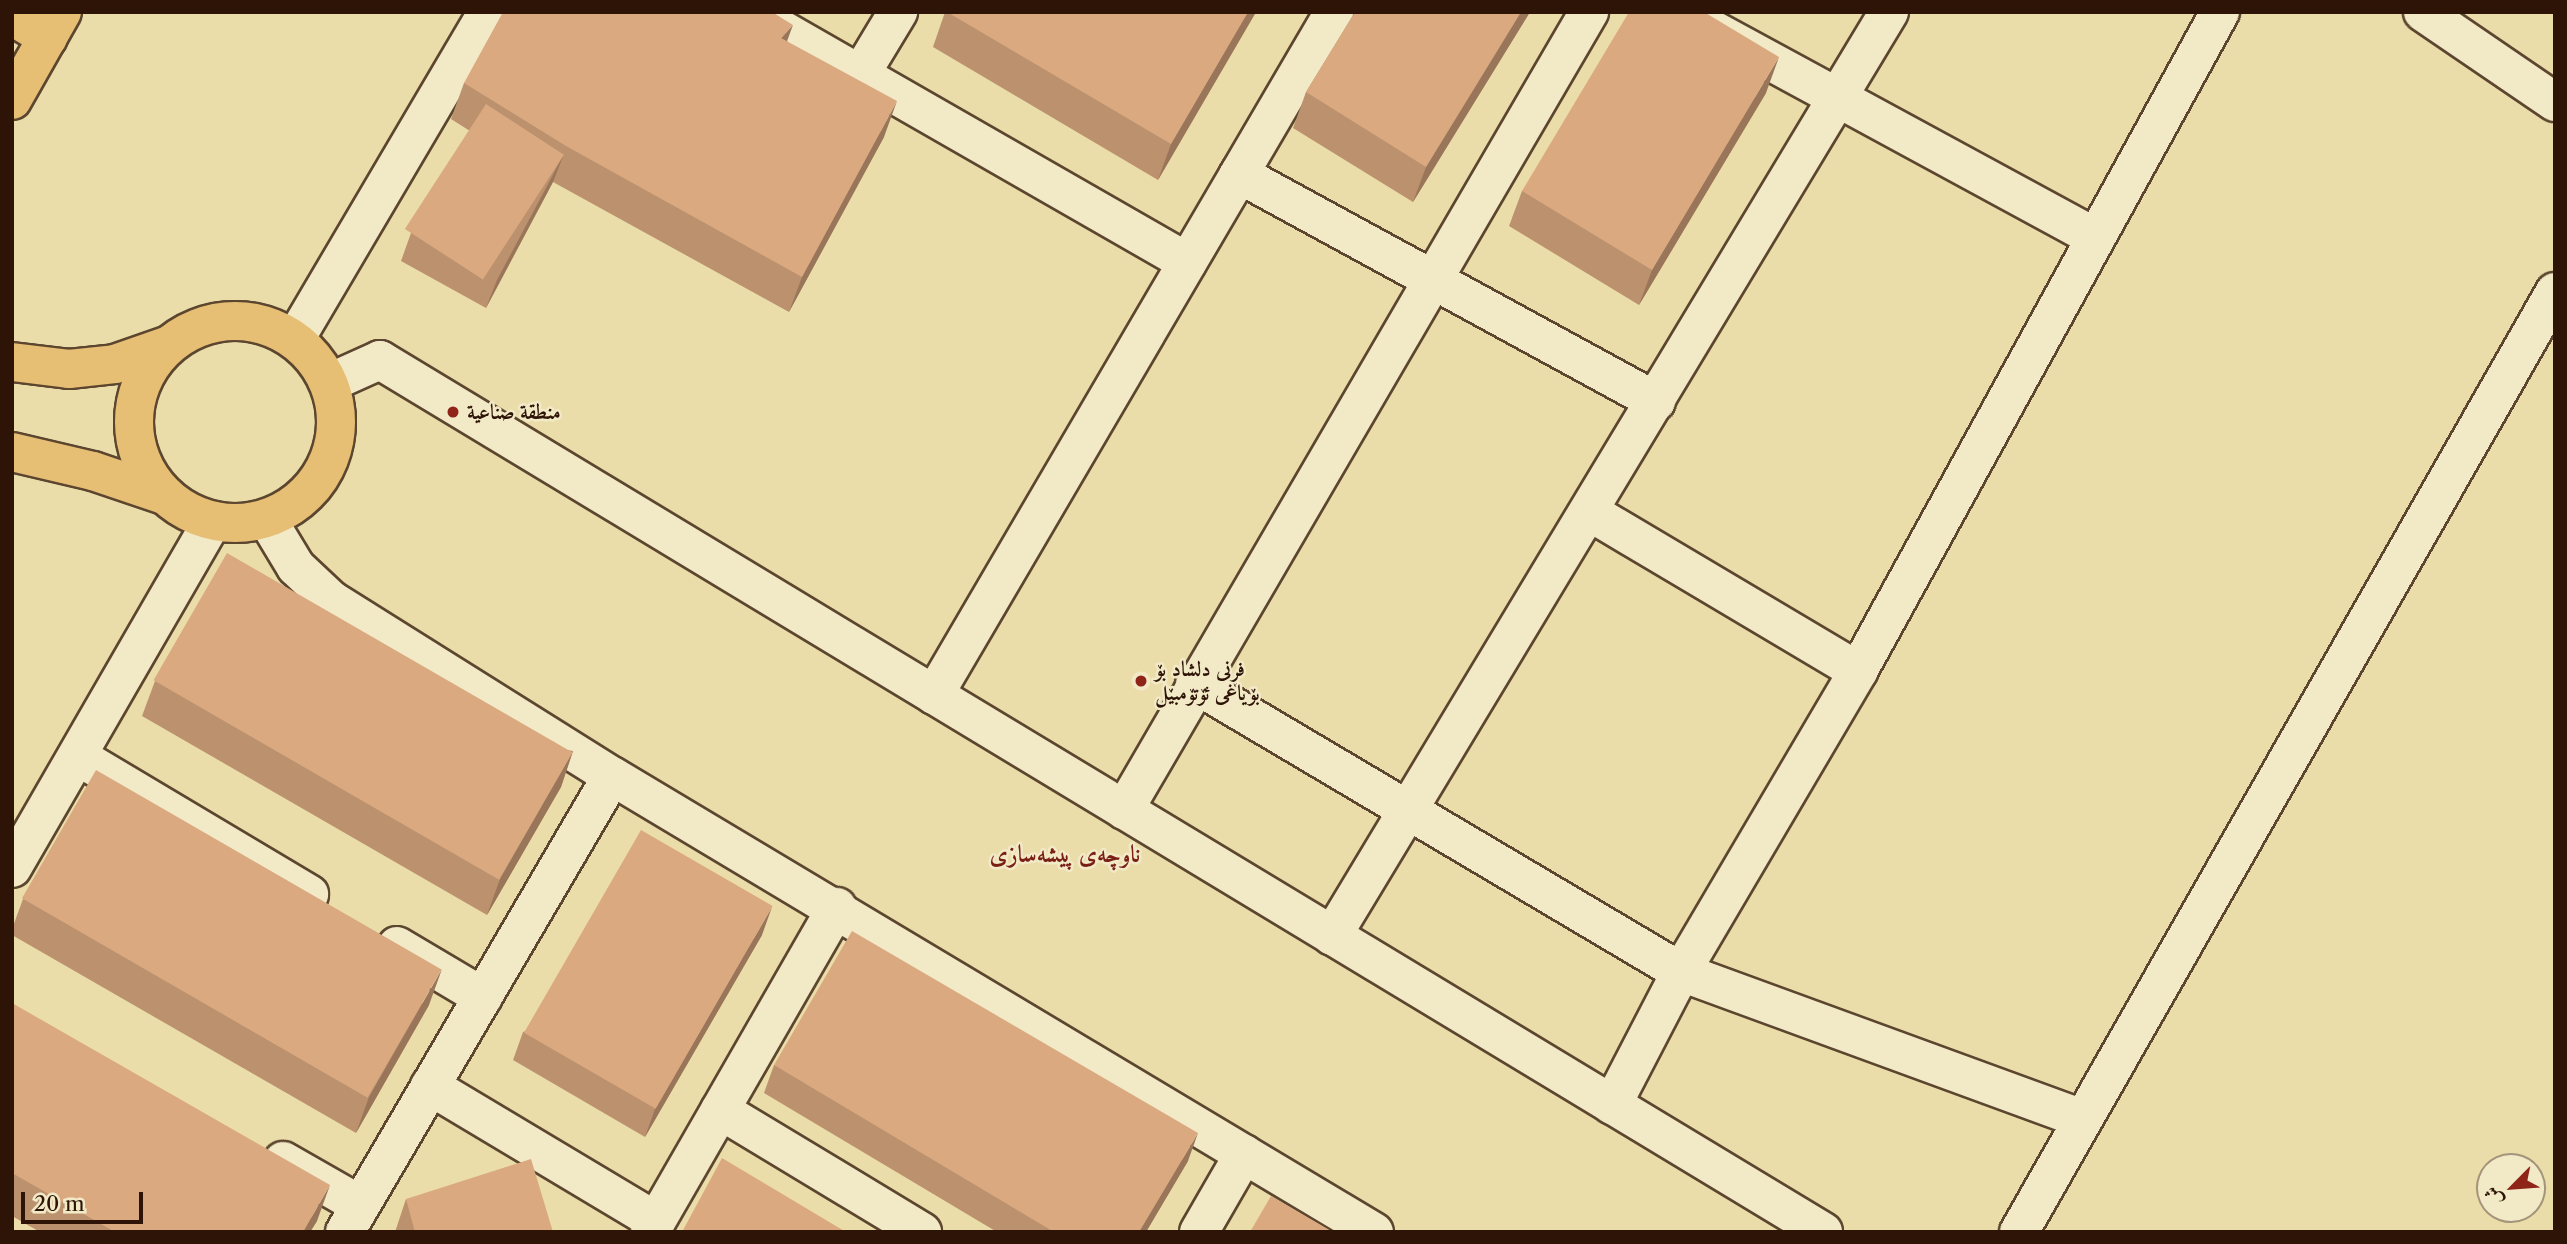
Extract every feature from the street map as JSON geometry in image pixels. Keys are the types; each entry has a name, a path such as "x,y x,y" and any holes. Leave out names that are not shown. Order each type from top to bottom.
{"main road":[{"path":"12,16 55,25 12,100"},
{"path":"12,362 69,369 115,364 166,346 189,330 243,320 271,326 295,339 315,358 329,383 336,410 328,464 292,506 267,519 240,524 212,521 186,512 164,495 147,473 136,447 133,419 137,392 149,367 166,346"},
{"path":"12,452 93,471 164,495"}],"street":[{"path":"295,339 488,12"},
{"path":"751,12 1187,262"},
{"path":"860,75 898,12"},
{"path":"934,695 1334,12"},
{"path":"1124,810 1589,12"},
{"path":"1680,12 2096,238"},
{"path":"1332,936 1839,100 1889,12"},
{"path":"1612,1105 1681,972 1858,671 2220,12"},
{"path":"2423,12 2555,102"},
{"path":"1238,174 1656,401"},
{"path":"2019,1232 2555,292"},
{"path":"329,383 380,360 1823,1232"},
{"path":"1590,512 1858,671"},
{"path":"267,519 296,567 331,600 612,776 837,907 1374,1232"},
{"path":"12,869 79,757 212,521"},
{"path":"1195,684 1681,972 2083,1119"},
{"path":"79,757 483,997"},
{"path":"252,1143 353,1219 612,776"},
{"path":"430,1086 653,1226 837,907"},
{"path":"720,1110 922,1232"},
{"path":"1199,1232 1244,1154"}],"building":[{"path":"503,12 772,12 793,25 781,38 897,101 802,277 566,146 464,83"},
{"path":"947,12 1248,12 1171,144"},
{"path":"1355,12 1521,12 1426,167 1306,92"},
{"path":"1629,12 1704,12 1779,57 1652,270 1522,191"},
{"path":"486,104 564,155 483,280 405,229"},
{"path":"227,553 573,752 499,880 154,680"},
{"path":"96,770 442,970 368,1098 22,898"},
{"path":"641,830 773,906 656,1109 524,1033"},
{"path":"852,931 1198,1133 1139,1232 1054,1232 774,1065"},
{"path":"12,1003 330,1185 303,1232 115,1232 12,1173"},
{"path":"722,1158 846,1232 682,1232"},
{"path":"531,1159 553,1232 415,1232 406,1199"},
{"path":"1271,1196 1333,1232 1250,1232"}],"place":[{"name":"منطقة صناعية","path":"453,412"},
{"name":"فڕنی دلشاد بۆ بۆیاغی ئۆتۆمبێل","path":"1141,681"}],"district":[{"name":"ناوچەی پیشەسازی","path":"1065,854"}]}
